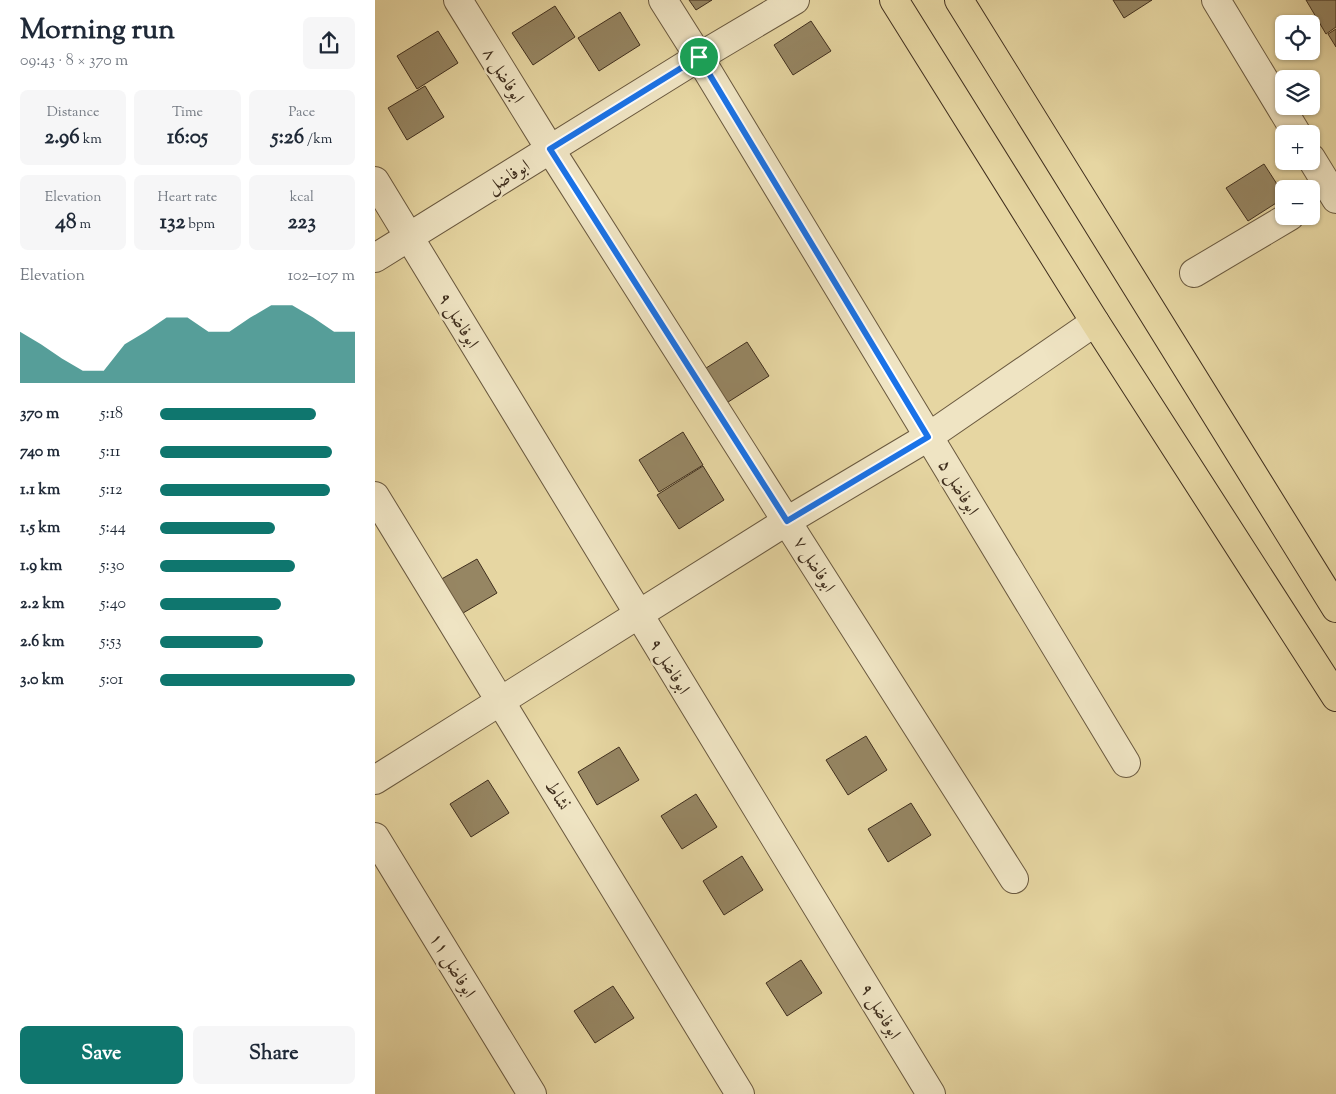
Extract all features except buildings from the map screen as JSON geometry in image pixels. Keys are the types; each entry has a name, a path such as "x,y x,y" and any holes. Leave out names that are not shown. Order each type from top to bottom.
{"main road":[{"path":"894,0 1095,322 1336,698"},
{"path":"959,0 1336,608"}],"street":[{"name":"ابوفاضل ۸","path":"458,0 550,149"},
{"name":"ابوفاضل ۵","path":"663,0 1125,763"},
{"name":"ابوفاضل","path":"375,258 699,57 795,0"},
{"path":"1216,0 1292,125"},
{"name":"ابوفاضل ۷","path":"550,149 1014,879"},
{"path":"1317,170 1329,196"},
{"name":"ابوفاضل ۹","path":"375,181 931,1094"},
{"path":"1195,273 1275,225"},
{"path":"375,780 787,521 928,437 1095,322"},
{"name":"نشاط","path":"375,496 740,1094"},
{"name":"ابوفاضل ۱۱","path":"375,837 532,1094"}],"route":[{"path":"699,57 928,437 787,521 550,149 699,57"}]}
